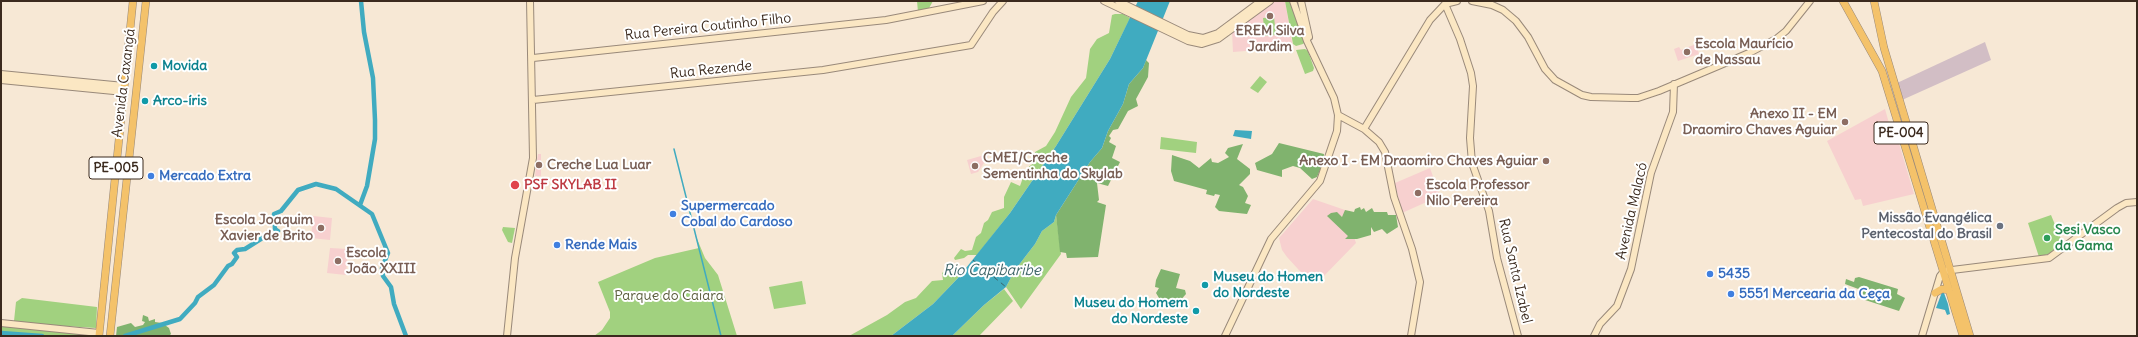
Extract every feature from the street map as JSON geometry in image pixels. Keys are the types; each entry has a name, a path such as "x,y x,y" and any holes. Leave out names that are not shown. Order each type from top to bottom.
{"main road":[{"name":"Avenida Caxangá","path":"99,334 133,1"},
{"name":"Avenida Caxangá","path":"110,334 146,1"},
{"name":"PE-004","path":"1843,1 1875,57 1888,86 1947,270 1970,336"},
{"name":"PE-004","path":"1874,1 1886,56 1947,270 1949,290 1962,336"},
{"path":"1875,57 1884,48"},
{"path":"1875,57 1886,56"},
{"path":"1936,293 1942,289 1949,290"}],"street":[{"path":"507,336 515,258 533,158 533,58 530,1"},
{"name":"Rua Pereira Coutinho Filho","path":"533,58 886,20 983,1"},
{"path":"1104,1 1188,41 1202,44 1218,39 1270,1"},
{"path":"1118,1 1188,35 1202,38 1218,33 1261,1"},
{"path":"1225,336 1271,239 1320,181 1337,131 1338,114 1334,98 1310,46 1294,1"},
{"path":"1299,1 1303,10 1310,46"},
{"path":"1364,129 1430,20 1445,4 1457,1"},
{"path":"1472,1 1492,5 1510,15 1524,30 1551,76 1582,95 1591,97 1638,98 1749,53 1776,39 1786,32 1810,1"},
{"name":"Rua Rezende","path":"533,100 823,70 971,45 1001,2"},
{"name":"Rua Santa Izabel","path":"1445,4 1460,39 1471,72 1473,86 1470,138 1472,163 1489,211 1497,258 1518,336"},
{"path":"1,74 124,89"},
{"path":"1,80 124,89"},
{"name":"Avenida Malacó","path":"1594,336 1600,324 1617,306 1631,269 1651,173 1672,116 1674,84"},
{"path":"1338,114 1364,129 1379,142 1384,152 1394,198 1419,273 1420,286 1411,336"},
{"path":"1922,336 1936,293 1947,270 2044,260 2069,245 2117,208 2126,203 2137,202"},
{"path":"1,323 99,334"}],"shaded area":[{"name":"EREM Silva Jardim","path":"1273,1 1285,1 1293,47 1233,52 1232,32"},
{"path":"1985,42 1991,60 1902,100 1897,83"},
{"name":"Escola Maurício de Nassau","path":"1696,44 1699,54 1678,61 1674,49 1679,47 1681,50"},
{"path":"1885,109 1894,141 1898,140 1914,194 1863,206 1861,199 1855,200 1827,141"},
{"name":"Creche Lua Luar","path":"538,154 541,154 541,176 535,176"},
{"name":"CMEI/Creche Sementinha do Skylab","path":"988,154 988,157 978,172 971,174 967,160"},
{"name":"Escola Professor Nilo Pereira","path":"1430,168 1440,196 1402,213 1395,183"},
{"path":"1313,199 1345,210 1356,243 1321,279 1308,280 1282,250 1279,238"},
{"name":"Escola Joaquim Xavier de Brito","path":"313,216 332,218 330,240 311,238"},
{"name":"Escola João XXIII","path":"330,248 348,249 346,275 327,273"}],"green space":[{"path":"917,1 933,1 928,10 918,12"},
{"path":"1285,1 1289,1 1292,5 1305,42 1303,44 1296,46 1293,44"},
{"path":"1123,14 1130,18 1110,59 1056,146 1010,213 977,255 968,255 964,258 955,260 954,258 961,249 965,251 972,250 976,237 981,233 984,223 988,220 992,212 1004,208 1004,197 1011,182 1020,186 1026,169 1035,162 1035,152 1046,146 1055,132 1071,97 1086,78 1090,49 1097,39 1109,33 1112,15"},
{"path":"1274,17 1276,35 1265,36 1263,18"},
{"path":"1305,49 1308,51 1314,68 1313,71 1305,74 1296,50"},
{"path":"1146,60 1149,63 1148,77 1136,99 1138,106 1128,111 1118,129 1113,130 1109,136 1111,138 1109,142 1116,146 1112,158 1120,162 1108,186 1097,183 1099,200 1097,202 1106,205 1098,257 1067,258 1066,253 1060,252 1056,215 1090,162 1102,148 1108,131 1123,104 1129,84 1143,68"},
{"path":"1260,76 1267,82 1258,93 1250,88"},
{"path":"1161,137 1197,142 1196,153 1160,149"},
{"path":"1279,143 1324,154 1323,163 1317,177 1312,179 1300,168 1293,166 1282,170 1282,177 1257,170 1255,163 1272,154"},
{"path":"1243,144 1237,159 1250,169 1250,174 1239,185 1243,187 1248,196 1245,203 1251,205 1247,214 1219,211 1215,207 1220,195 1215,194 1214,196 1206,194 1207,190 1174,181 1171,171 1172,155 1190,161 1199,168 1211,158 1212,162 1218,163 1229,157 1225,153 1228,148"},
{"path":"1360,207 1361,210 1364,208 1366,212 1372,208 1374,212 1387,212 1388,215 1396,215 1398,227 1387,234 1382,229 1374,232 1371,227 1371,235 1357,239 1345,239 1348,236 1327,216 1331,213 1337,212 1342,217 1345,210 1354,212 1355,209"},
{"path":"1056,215 1061,254 1021,309 1006,287 1015,270 1035,244 1042,231 1054,222"},
{"name":"Sesi Vasco da Gama","path":"2051,215 2063,244 2054,252 2039,257 2028,223"},
{"path":"503,227 515,228 512,243 508,242 502,230"},
{"name":"Parque do Caiara","path":"695,234 705,258 718,275 737,336 594,336 602,330 610,318 610,312 598,282 655,258 699,248"},
{"path":"961,268 958,278 933,304 891,336 849,336 887,315 905,302 916,298 932,281 943,280 942,273 946,270 954,272"},
{"path":"1161,269 1180,274 1176,288 1185,290 1186,294 1179,302 1169,304 1159,298 1156,293 1159,288 1155,287 1156,280"},
{"path":"1859,277 1898,289 1897,294 1905,298 1899,311 1859,298 1861,290 1845,284 1846,279 1854,282 1855,278"},
{"path":"802,281 806,304 774,309 769,287"},
{"path":"1004,289 1013,301 979,336 952,336 984,305"},
{"path":"22,298 97,307 96,328 16,323 14,321 16,302"},
{"path":"143,315 148,317 149,321 155,319 155,322 162,323 169,328 171,334 169,336 116,336 117,327 131,323 135,327 143,325 145,322 142,321"},
{"path":"1,324 94,333 94,336 1,336"}],"water":[{"name":"Rio Capibaribe","path":"1138,1 1170,1 1143,68 1129,84 1123,104 1108,131 1102,148 1090,162 1056,215 1054,222 1042,231 1035,244 1015,270 1006,287 984,305 952,336 891,336 933,304 958,278 1010,213 1056,146 1110,59"},
{"path":"1235,130 1252,131 1251,139 1233,136"},
{"path":"1942,292 1944,293 1948,304 1950,314 1947,315 1945,310 1936,308"}],"waterway":[{"path":"360,205 367,186 375,139 373,78 364,32 361,1"},
{"path":"674,149 721,336"},
{"path":"125,336 180,319 195,303 198,297 214,285 228,266 232,264 237,257 234,253 237,250 245,249 264,237 272,234 274,235 278,231 275,229 274,214 281,211 298,190 316,184 336,189 372,214 388,253 382,268 383,276 391,287 394,304 406,336"},
{"path":"1,333 42,336"}],"ferry route":[{"path":"973,260 1006,287"}],"place":[{"name":"EREM Silva Jardim","path":"1270,16"},
{"name":"Escola Maurício de Nassau","path":"1687,52"},
{"name":"Movida","path":"154,66"},
{"name":"Arco-íris","path":"145,101"},
{"name":"Anexo II - EM Draomiro Chaves Aguiar","path":"1845,122"},
{"name":"Anexo I - EM Draomiro Chaves Aguiar","path":"1546,161"},
{"name":"Creche Lua Luar","path":"539,165"},
{"name":"CMEI/Creche Sementinha do Skylab","path":"975,166"},
{"name":"Mercado Extra","path":"151,176"},
{"name":"PSF SKYLAB II","path":"515,185"},
{"name":"Escola Professor Nilo Pereira","path":"1418,193"},
{"name":"Supermercado Cobal do Cardoso","path":"673,214"},
{"name":"Missão Evangélica Pentecostal do Brasil","path":"2000,226"},
{"name":"Escola Joaquim Xavier de Brito","path":"321,228"},
{"name":"Sesi Vasco da Gama","path":"2047,238"},
{"name":"Rende Mais","path":"557,245"},
{"name":"Escola João XXIII","path":"338,261"},
{"name":"5435","path":"1710,274"},
{"name":"Museu do Homen do Nordeste","path":"1205,285"},
{"name":"5551 Mercearia da Ceça","path":"1731,294"},
{"name":"Museu do Homem do Nordeste","path":"1196,311"}]}
